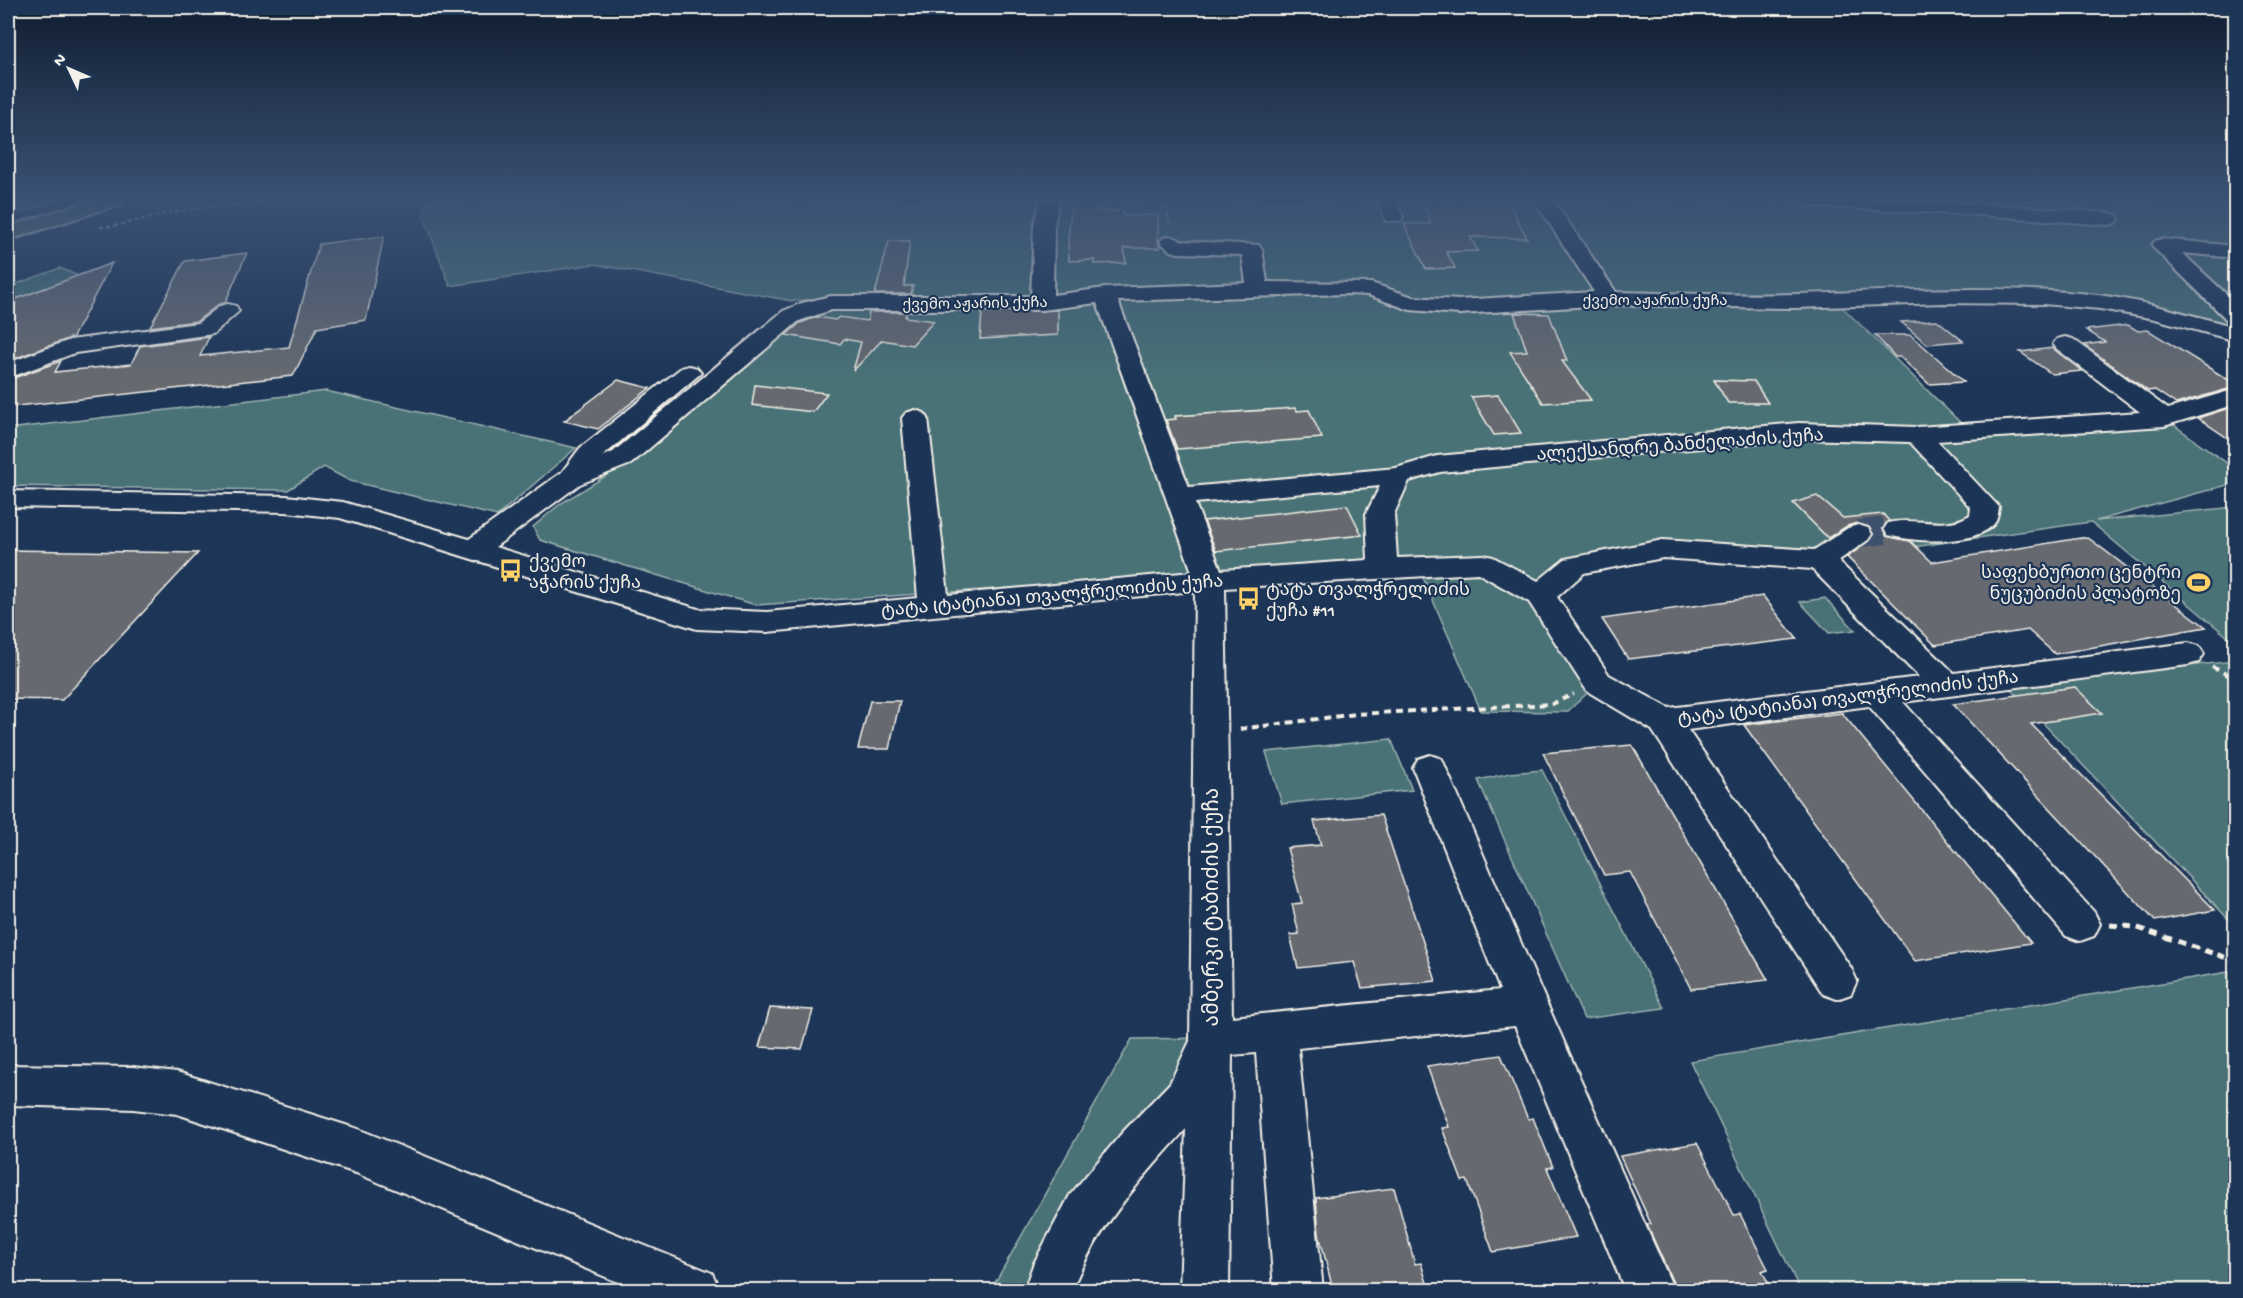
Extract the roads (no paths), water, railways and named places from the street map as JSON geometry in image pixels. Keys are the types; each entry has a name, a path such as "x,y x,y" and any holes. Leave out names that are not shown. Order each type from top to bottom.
{"street":[{"path":"1042,303 1043,261"},
{"path":"1253,261 1257,289"},
{"path":"1584,261 1609,298"},
{"path":"2185,261 2235,316"},
{"name":"ქვემო აჟარის ქუჩა","path":"472,551 571,478 622,458 791,316 831,303 1042,303 1105,295 1257,289 1371,289 1410,303 1459,307 1609,298 1794,301 1943,296 2043,297 2100,302 2157,313 2235,334"},
{"path":"1105,295 1210,580"},
{"path":"8,371 70,347 205,329 228,311"},
{"path":"2064,344 2164,418"},
{"path":"571,478 589,454 689,374"},
{"name":"ალექსანდრე ბანძელაძის ქუჩა","path":"1178,496 1398,476 1437,464 1799,431 1917,435 2164,418 2235,396"},
{"path":"915,418 934,606"},
{"path":"1898,529 1940,533 1974,527 1983,519 1985,507 1917,435"},
{"path":"1384,568 1380,545 1380,514 1398,476"},
{"name":"ტატა (ტატიანა) თვალჭრელიძის ქუჩა","path":"8,499 286,504 343,510 697,618 767,622 1210,580 1483,564 1540,595 1598,683 1664,721 2188,654"},
{"path":"1540,595 1575,566 1663,549 1820,560 1858,534"},
{"path":"1820,560 1946,684"},
{"name":"ამბერკი ტაბიძის ქუჩა","path":"1048,1290 1087,1212 1138,1149 1186,1098 1211,1038 1210,580"},
{"path":"1876,693 2080,924"},
{"path":"1664,721 1837,981"},
{"path":"1430,768 1527,1006 1649,1290"},
{"path":"1205,1290 1211,1038 1527,1006"},
{"path":"1275,1031 1299,1290"},
{"path":"8,1085 133,1088 177,1094 358,1150 694,1290"}],"tunnel":[{"path":"1858,534 1898,529"}],"place":[{"name":"ქვემო აჭარის ქუჩა","path":"511,571"},
{"name":"საფეხბურთო ცენტრი ნუცუბიძის პლატოზე","path":"2199,582"},
{"name":"ტატა თვალჭრელიძის ქუჩა #11","path":"1248,599"}]}
